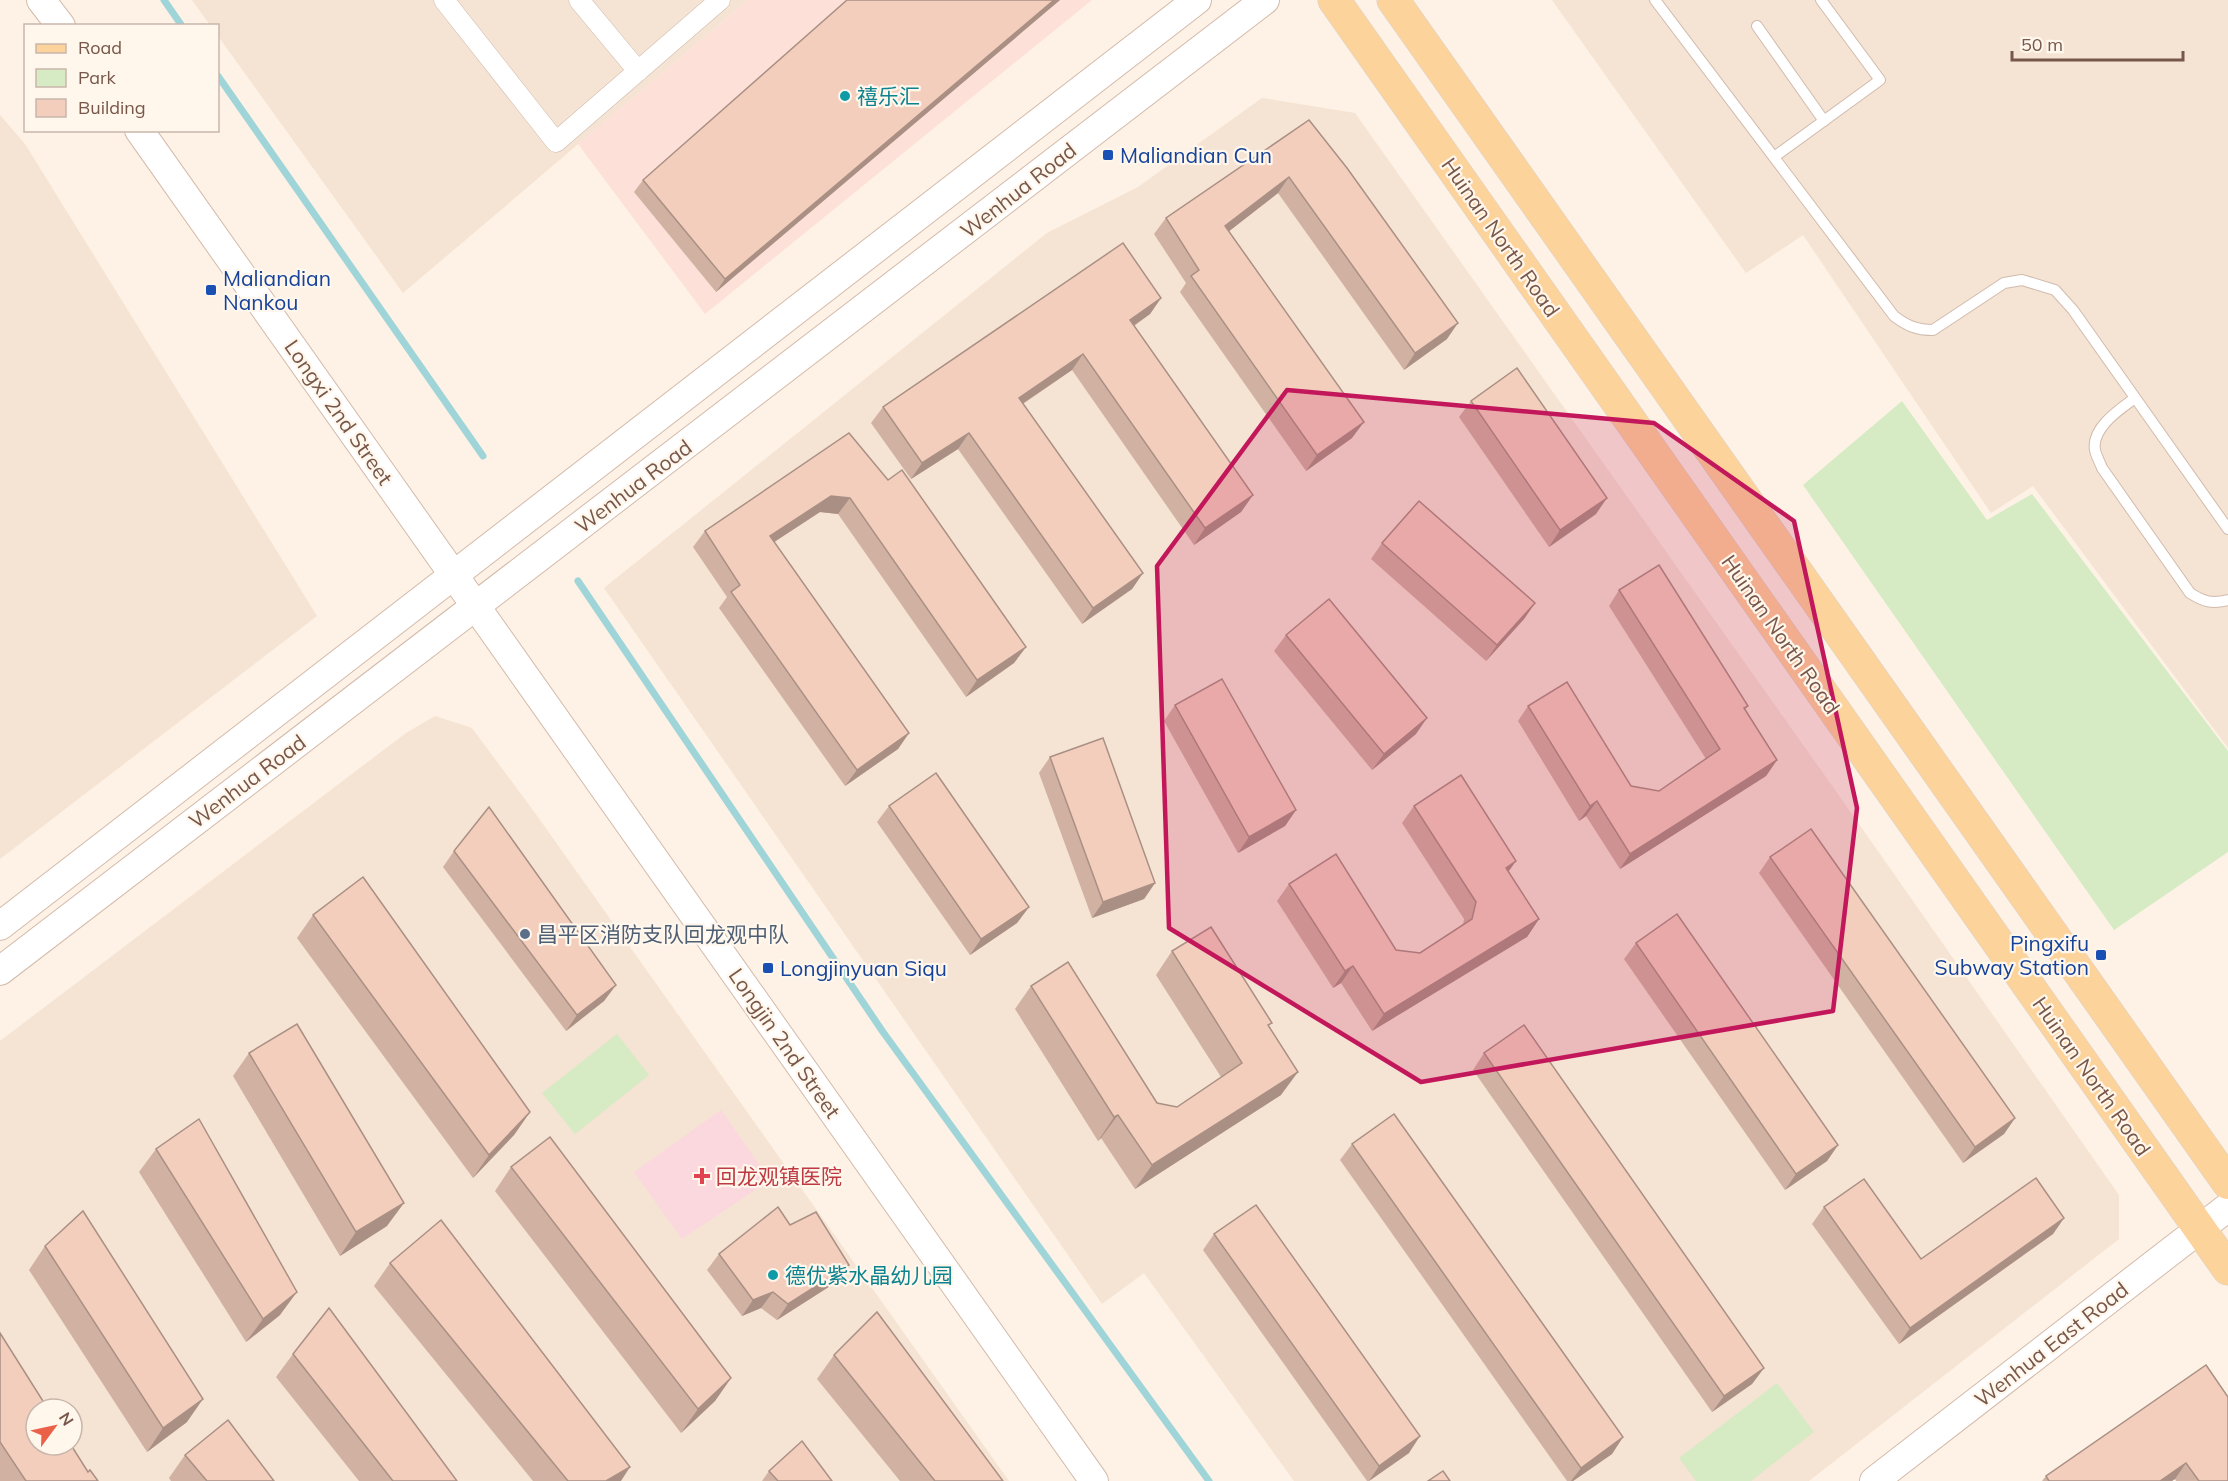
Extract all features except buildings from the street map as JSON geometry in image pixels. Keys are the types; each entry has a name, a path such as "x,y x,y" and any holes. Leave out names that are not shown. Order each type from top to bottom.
{"main road":[{"name":"Huinan North Road","path":"1334,0 2228,1269"},
{"path":"1393,0 2228,1183"}],"street":[{"path":"41,0 60,24"},
{"path":"444,0 556,142 715,2"},
{"path":"579,0 638,71"},
{"name":"Wenhua Road","path":"0,926 1197,0"},
{"name":"Wenhua Road","path":"0,971 1265,0"},
{"name":"Longxi 2nd Street","path":"141,132 476,606"},
{"name":"Longjin 2nd Street","path":"476,606 1094,1481"},
{"name":"Wenhua East Road","path":"1874,1481 2228,1207"}],"lane":[{"path":"1655,0 1894,316 1906,326 1919,330 1933,330 2004,283 2022,280 2055,290 2073,310 2228,528"},
{"path":"1774,157 1880,80 1821,0"},
{"path":"1757,26 1824,121"},
{"path":"2135,398 2112,415 2100,431 2094,448 2102,468 2190,593 2204,602 2217,603 2228,600"}],"highlighted area":[{"path":"1287,390 1654,423 1794,521 1857,808 1833,1011 1421,1082 1169,928 1157,566"}],"shaded area":[{"path":"192,0 748,0 403,293 219,37 219,24 209,24"},
{"name":"禧乐汇","path":"748,0 1092,0 705,314 578,144"},
{"path":"1552,0 2228,0 2228,748 2033,486 1991,513 1803,235 1746,273"},
{"path":"1262,98 1355,113 2119,1195 2119,1239 1809,1481 1294,1481 1144,1273 1102,1304 604,588 1047,233 1138,187"},
{"path":"0,115 25,144 317,616 0,859"},
{"path":"435,716 472,728 535,813 1009,1481 0,1481 0,1041 406,733"},
{"name":"回龙观镇医院","path":"721,1110 770,1180 682,1239 634,1172"}],"green space":[{"path":"1902,401 1987,520 2032,494 2228,751 2228,852 2114,930 1803,485"},
{"path":"617,1034 649,1075 575,1134 542,1093"},
{"path":"1777,1383 1814,1432 1751,1481 1696,1481 1679,1458"}],"waterway":[{"path":"164,0 181,24"},
{"path":"219,77 483,456"},
{"path":"578,581 883,1032 1209,1481"}],"place":[{"name":"禧乐汇","path":"845,96"},
{"name":"Maliandian Cun","path":"1108,155"},
{"name":"Maliandian Nankou","path":"211,290"},
{"name":"昌平区消防支队回龙观中队","path":"525,934"},
{"name":"Pingxifu Subway Station","path":"2101,955"},
{"name":"Longjinyuan Siqu","path":"768,968"},
{"name":"回龙观镇医院","path":"702,1176"},
{"name":"德优紫水晶幼儿园","path":"773,1275"}]}
